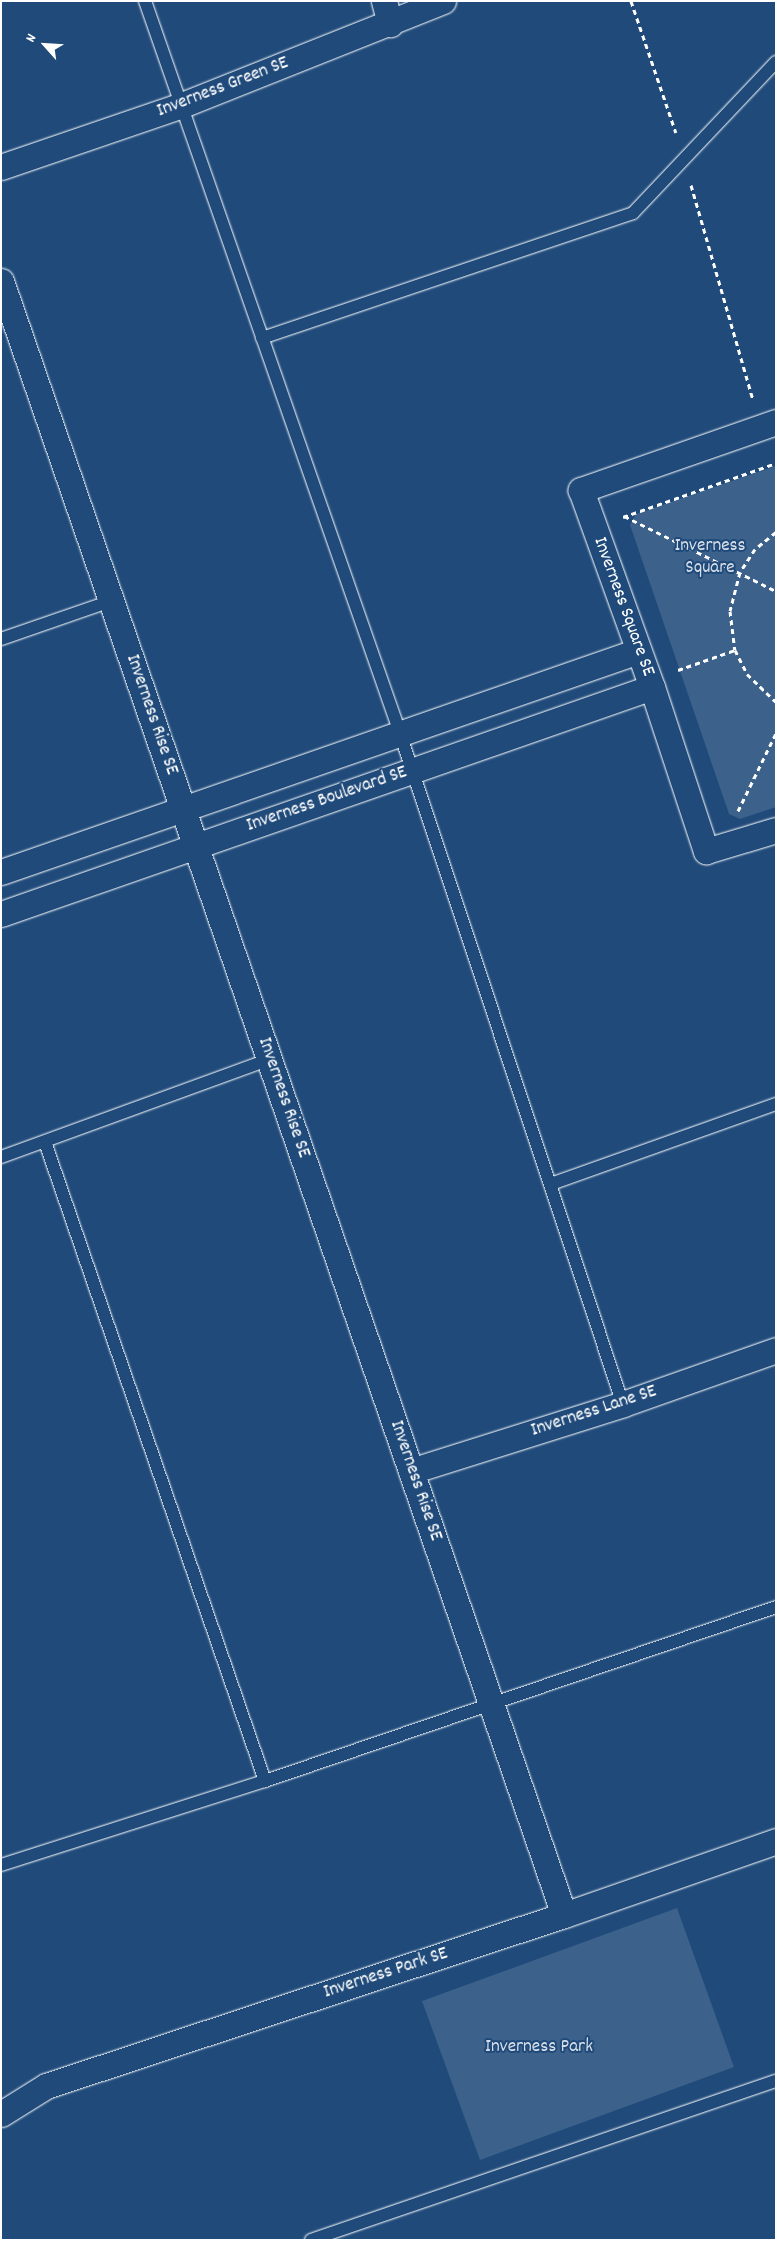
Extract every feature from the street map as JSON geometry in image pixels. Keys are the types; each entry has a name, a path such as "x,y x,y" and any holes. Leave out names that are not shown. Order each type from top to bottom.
{"street":[{"name":"Inverness Green SE","path":"1,167 182,105 387,13 442,1"},
{"name":"Inverness Rise SE","path":"1,281 564,1915"},
{"name":"Inverness Square SE","path":"769,424 581,490 652,686 706,852 776,830"},
{"name":"Inverness Boulevard SE","path":"1,872 638,651"},
{"name":"Inverness Boulevard SE","path":"1,914 652,686"},
{"name":"Inverness Lane SE","path":"412,1471 623,1404 776,1350"},
{"name":"Inverness Park SE","path":"1,2114 46,2086 564,1915 776,1841"}],"lane":[{"path":"145,1 400,734 410,771 551,1184 623,1404"},
{"path":"262,338 633,213 776,62"},
{"path":"1,639 112,601"},
{"path":"1,1157 270,1059"},
{"path":"551,1184 776,1104"},
{"path":"45,1142 265,1781"},
{"path":"1,1865 265,1781 776,1607"},
{"path":"311,2240 776,2082"}],"path":[{"path":"631,1 684,159 739,361 769,424"},
{"path":"623,516 776,463"},
{"path":"623,516 626,525"},
{"path":"623,516 776,591"},
{"path":"776,532 755,549 740,572 730,611 735,650 747,674 776,702"},
{"path":"675,671 735,650"},
{"path":"672,662 678,680"},
{"path":"734,818 776,733"}],"green space":[{"name":"Inverness Square","path":"776,466 776,807 740,819 729,814 630,525 636,514"},
{"name":"Inverness Park","path":"677,1908 734,2067 480,2160 422,2001"}]}
